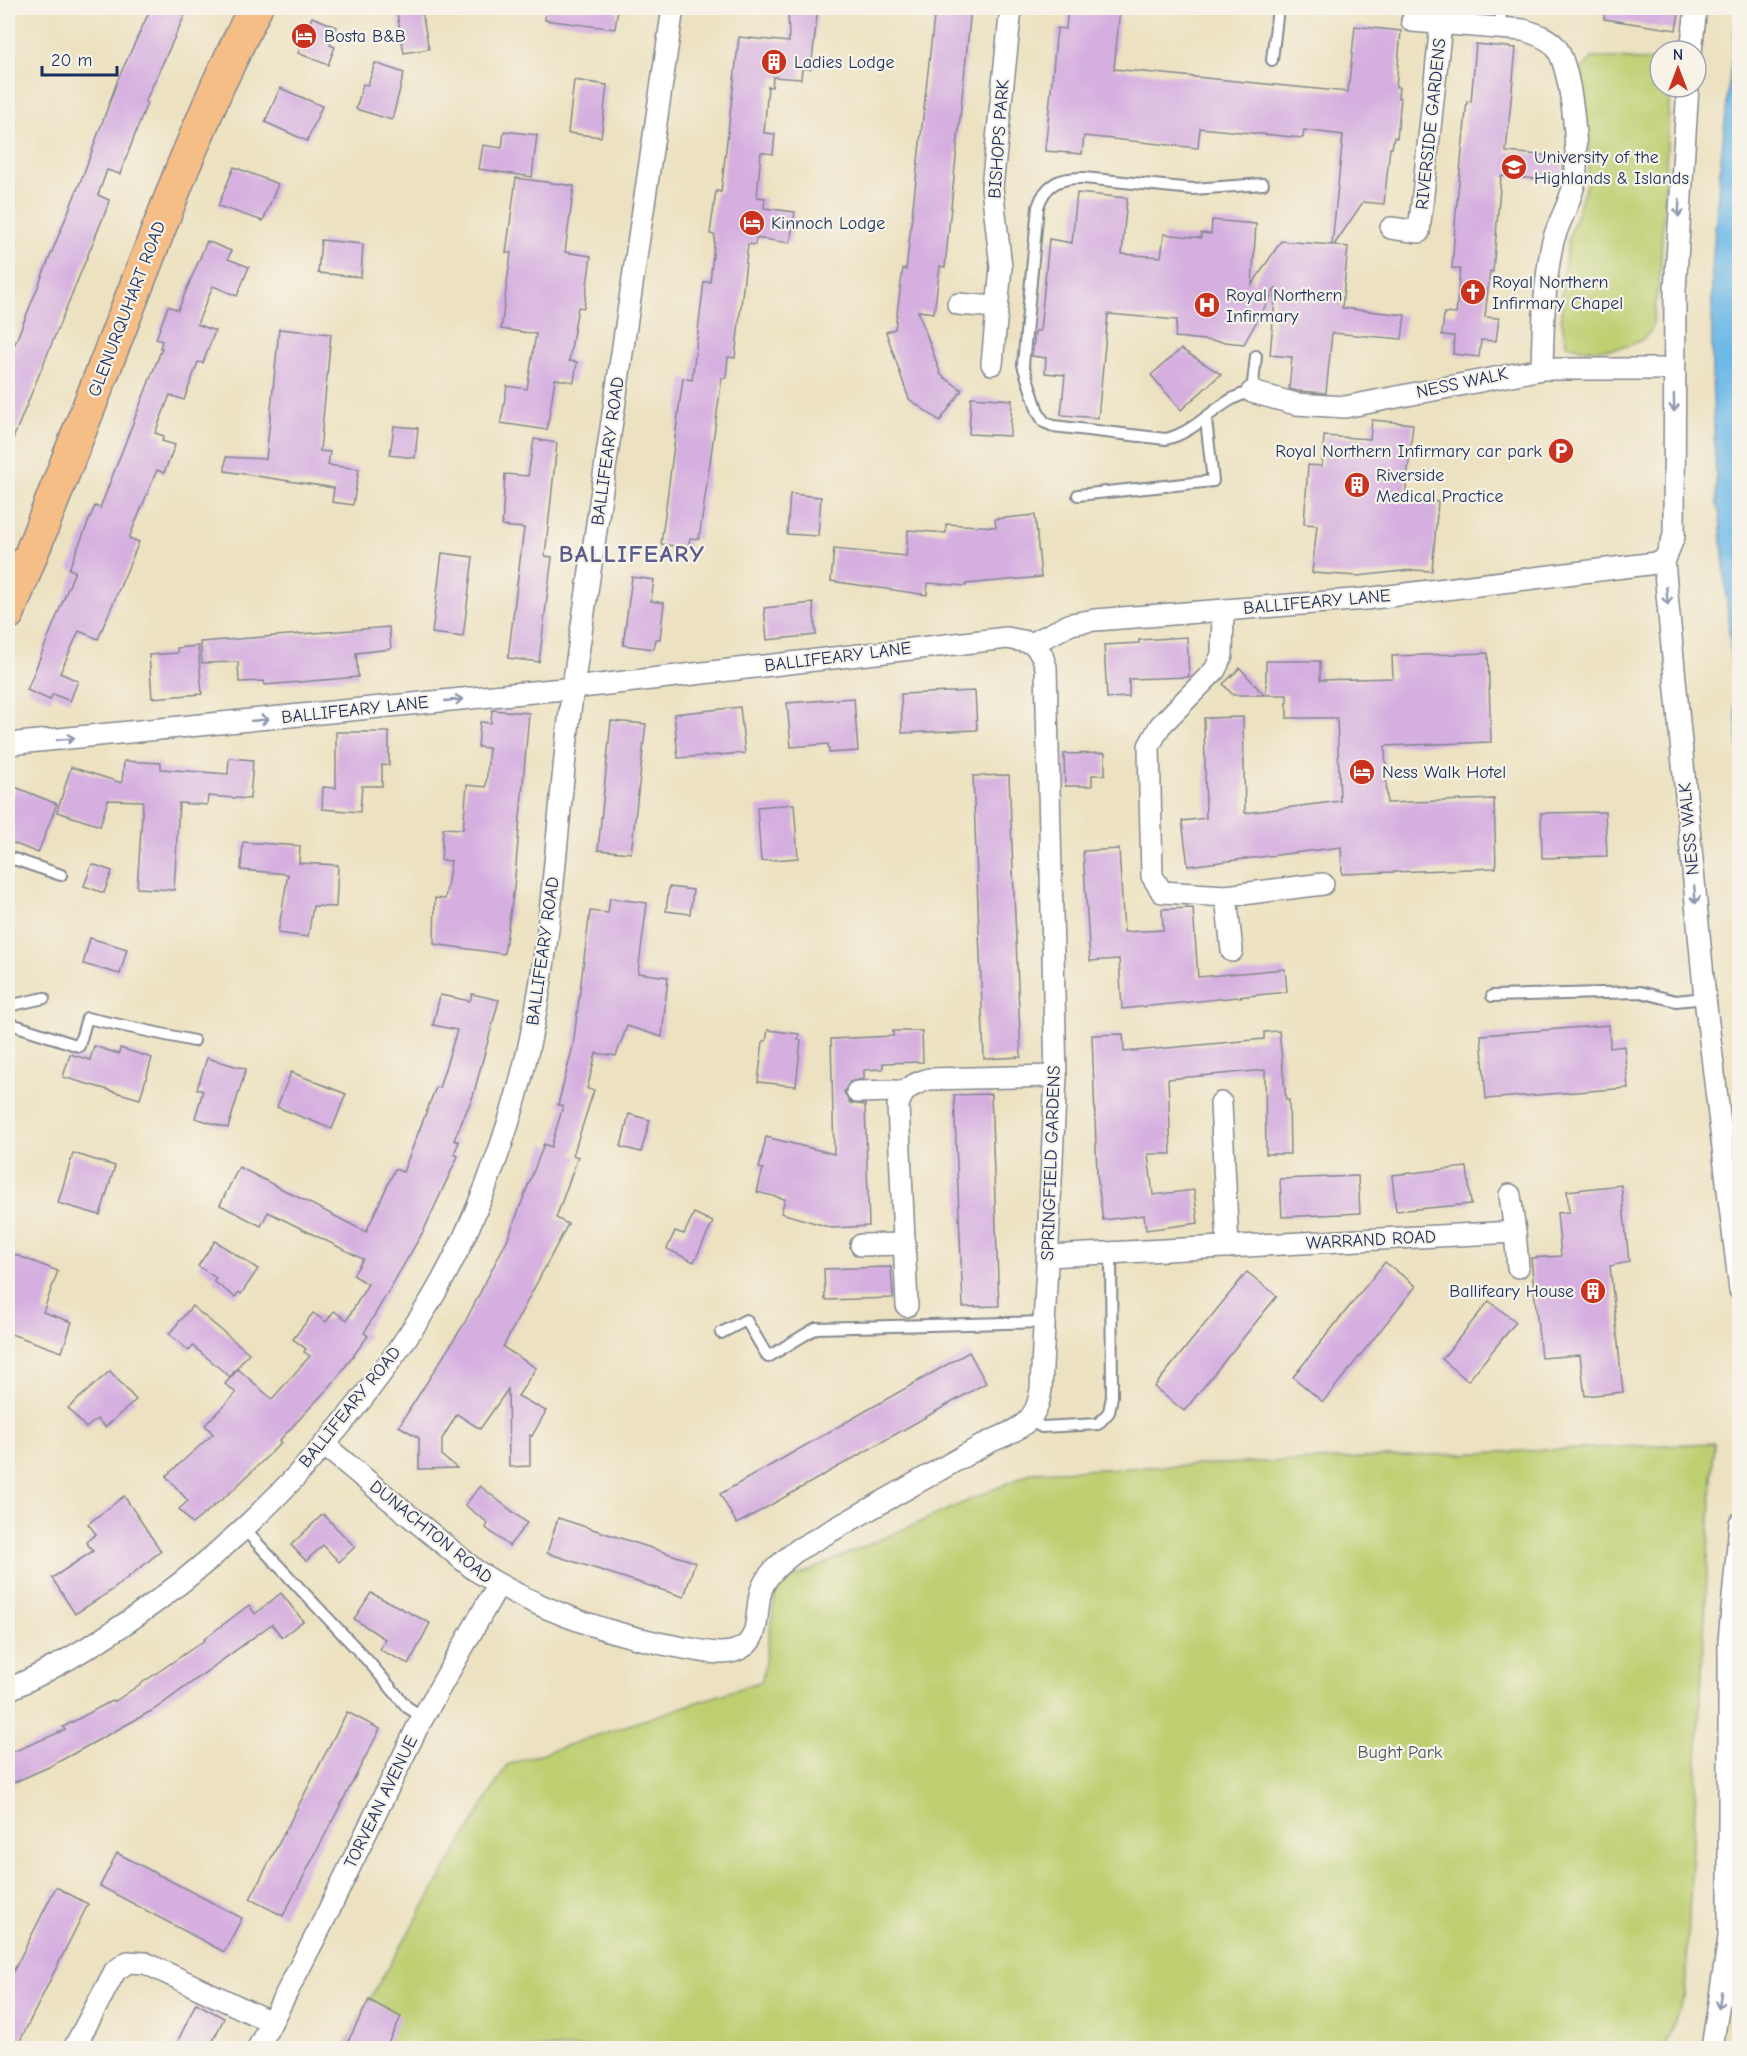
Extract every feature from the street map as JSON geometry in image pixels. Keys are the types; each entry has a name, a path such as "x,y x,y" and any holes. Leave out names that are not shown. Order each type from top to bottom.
{"highway":[{"name":"GLENURQUHART ROAD","path":"8,613 183,167 216,87 255,8"}],"street":[{"name":"BALLIFEARY ROAD","path":"8,1690 110,1634 184,1579 243,1528 324,1445 423,1314 457,1250 510,1118 528,1052 543,971 573,688 673,8"},
{"name":"BISHOPS PARK","path":"992,364 1001,267 992,187 1011,8"},
{"path":"1692,39 1696,8"},
{"name":"RIVERSIDE GARDENS","path":"1391,228 1419,232 1425,19 1500,17 1554,44 1564,59 1577,158 1575,182 1552,245 1544,318 1542,369"},
{"name":"NESS WALK","path":"1687,99 1675,290 1674,536 1664,562 1704,998 1740,1290"},
{"path":"958,304 996,307"},
{"name":"NESS WALK","path":"1252,392 1296,404 1345,407 1542,369 1674,369"},
{"name":"BALLIFEARY LANE","path":"8,744 573,688 1007,638 1032,643 1071,624 1087,621 1365,599 1664,562"},
{"path":"1223,610 1222,655 1215,670 1160,726 1149,746 1152,876 1162,892 1226,896 1323,884"},
{"name":"SPRINGFIELD GARDENS","path":"1029,1420 1039,1406 1056,1076 1046,668 1042,655 1032,643"},
{"path":"1226,896 1232,951"},
{"path":"907,1306 898,1106 902,1094 911,1085 929,1079 1056,1076"},
{"path":"857,1092 895,1091 902,1094"},
{"path":"1221,1103 1228,1247"},
{"path":"1510,1195 1518,1267"},
{"name":"WARRAND ROAD","path":"1048,1256 1515,1232"},
{"path":"861,1245 905,1245"},
{"name":"DUNACHTON ROAD","path":"324,1445 475,1570 498,1585 593,1627 655,1643 719,1654 737,1651 749,1643 755,1628 761,1590 767,1578 778,1565 799,1549 987,1443 1019,1429 1029,1420"},
{"path":"1712,2049 1729,1938 1729,1641 1740,1523"},
{"name":"TORVEAN AVENUE","path":"258,2049 423,1717 498,1585"},
{"path":"74,2049 115,1971 128,1962 144,1963 271,2022"}],"lane":[{"path":"1272,60 1278,8"},
{"path":"1256,356 1252,392 1238,394 1206,420 1182,435 1166,439 1053,426 1044,422 1038,412 1023,356 1038,207 1049,187 1067,177 1193,189 1263,184"},
{"path":"1078,495 1213,481 1206,420"},
{"path":"8,857 61,875"},
{"path":"1492,996 1640,992 1676,1001 1704,998"},
{"path":"8,1006 44,998"},
{"path":"8,1023 79,1046 87,1018 194,1041"},
{"path":"1029,1420 1042,1427 1098,1424 1109,1412 1112,1396 1111,1253"},
{"path":"721,1333 746,1320 768,1358 816,1328 1045,1322"},
{"path":"243,1528 369,1662 407,1707 423,1717"}],"green space":[{"path":"1592,58 1648,61 1648,99 1669,99 1660,274 1652,328 1637,342 1613,349 1587,349 1566,344 1561,318 1568,241 1587,182 1589,157 1581,70"},
{"name":"Bught Park","path":"1714,1443 1685,1994 1664,2048 344,2048 369,2000 507,1765 762,1681 777,1585 1033,1472"}],"water":[{"path":"1737,8 1740,8 1739,755 1720,515 1717,505 1712,372 1712,269"}],"building":[{"path":"151,8 188,8 145,102 147,103 120,174 107,170 98,195 109,200 107,208 8,451 8,361 85,170 118,79"},
{"path":"396,8 421,8 429,49 404,53"},
{"path":"546,8 618,8 615,29 545,20"},
{"path":"788,8 818,8 811,69 802,68 801,79 773,77 772,87 768,86 764,133 775,134 773,154 761,152 757,197 765,198 764,208 795,212 790,243 756,238 755,245 748,244 735,358 728,357 726,378 722,378 699,539 690,538 688,548 661,544 683,378 692,380 704,282 710,282 715,235 710,234 716,191 721,192 739,37 789,42"},
{"path":"935,8 971,8 945,267 940,266 934,313 918,311 941,375 962,390 940,421 909,399 886,332 895,329 903,268 906,270"},
{"path":"1068,8 1120,8 1114,69 1348,92 1355,26 1401,31 1396,87 1399,87 1398,98 1401,98 1397,138 1394,137 1392,148 1390,148 1384,204 1363,202 1334,245 1348,247 1342,308 1405,315 1402,339 1332,333 1326,393 1298,391 1289,389 1292,357 1270,355 1276,287 1244,344 1175,337 1177,320 1108,314 1098,418 1061,415 1065,375 1045,373 1046,358 1032,356 1035,331 1040,331 1049,239 1072,243 1077,193 1127,198 1122,254 1161,257 1164,234 1201,238 1201,233 1211,234 1212,220 1256,224 1252,285 1281,241 1332,245 1343,135 1304,130 1303,138 1200,128 1198,148 1084,136 1082,154 1045,151 1057,28 1066,29"},
{"path":"1605,8 1680,8 1676,30 1604,19"},
{"path":"312,17 337,27 330,45 335,47 328,65 298,53"},
{"name":"University of the Highlands & Islands","path":"1476,44 1516,48 1506,152 1563,157 1562,181 1501,176 1493,272 1490,271 1485,317 1499,318 1496,341 1481,340 1479,357 1453,354 1454,336 1442,335 1444,313 1456,314 1460,269 1452,268 1456,212 1467,101 1471,102"},
{"path":"375,63 404,73 392,120 356,109 363,84 368,85"},
{"path":"574,80 607,85 601,137 568,133"},
{"path":"280,88 322,106 307,141 265,122"},
{"path":"504,131 537,135 532,177 479,169 483,145 502,148"},
{"path":"234,167 278,184 263,221 218,206"},
{"path":"516,178 574,186 565,252 591,256 584,308 578,307 569,361 577,362 574,382 555,379 547,430 501,423 507,386 527,389 536,334 501,329 511,253 506,253"},
{"path":"321,240 363,244 361,277 318,273"},
{"path":"207,241 231,251 228,259 249,267 237,296 213,286 197,324 215,331 203,363 198,362 184,400 170,395 155,433 164,436 162,441 175,445 164,473 157,470 129,538 139,542 98,639 79,631 60,673 78,681 70,701 53,694 50,700 27,690 75,571 69,569 95,506 100,508 162,348 160,348 162,341 156,339 168,306 178,310"},
{"path":"279,329 331,334 320,451 330,452 328,465 359,469 353,505 332,502 334,488 225,471 226,457 266,459"},
{"path":"1181,349 1221,374 1181,410 1151,375"},
{"path":"971,397 1012,400 1010,436 969,434"},
{"name":"Riverside Medical Practice","path":"1372,420 1413,424 1405,499 1438,502 1432,571 1411,570 1358,576 1312,573 1317,525 1304,524 1308,465 1322,466 1324,436 1370,439"},
{"path":"394,426 418,428 415,458 390,455"},
{"path":"534,439 557,443 545,556 552,557 539,662 508,658 524,528 502,526 505,474 528,476"},
{"path":"790,494 821,497 818,536 787,534"},
{"path":"1035,515 1041,577 966,584 966,586 928,583 927,595 831,581 834,549 906,556 908,530 946,533 946,524 996,527 995,519"},
{"path":"442,553 473,557 463,637 432,633"},
{"path":"632,577 654,580 651,601 664,603 660,639 656,639 654,649 623,645"},
{"path":"813,603 816,635 767,640 764,608"},
{"path":"389,627 391,649 356,653 358,677 265,685 264,681 239,682 238,662 202,663 200,642"},
{"path":"1187,637 1189,677 1129,679 1129,697 1107,698 1104,645"},
{"path":"198,646 202,694 152,698 149,655 177,653 177,648"},
{"name":"Ness Walk Hotel","path":"1488,653 1491,742 1385,746 1387,803 1494,799 1496,868 1342,874 1341,847 1188,866 1182,821 1206,818 1204,718 1243,717 1245,813 1340,801 1337,718 1287,718 1287,695 1266,695 1266,661 1320,661 1320,680 1393,678 1392,656"},
{"path":"1240,668 1264,695 1233,695 1223,684"},
{"path":"975,691 977,730 902,733 901,694"},
{"path":"854,698 858,751 829,753 828,744 791,747 787,703"},
{"path":"740,707 745,753 678,758 674,714"},
{"path":"492,710 529,713 514,888 504,954 434,944 435,898 445,899 451,861 441,860 443,828 463,829 467,785 486,787 489,748 478,747 480,722 491,723"},
{"path":"611,721 646,724 631,853 598,850"},
{"path":"336,732 389,732 389,765 382,765 382,786 362,786 360,812 322,809 323,787 336,788"},
{"path":"1105,753 1105,775 1092,775 1092,786 1065,786 1064,754"},
{"path":"229,758 253,760 250,799 208,796 207,805 179,803 174,890 137,888 143,801 108,800 100,826 57,812 71,767 122,783 124,761 161,763 161,769 228,774"},
{"path":"1009,775 1021,1057 984,1059 973,776"},
{"path":"15,787 57,804 38,853 8,841 8,806"},
{"path":"794,804 798,858 761,861 757,807"},
{"path":"1605,812 1607,856 1542,858 1541,813"},
{"path":"243,842 300,846 299,863 338,865 336,907 313,906 308,937 278,933 288,874 241,870"},
{"path":"1119,849 1124,932 1163,930 1162,909 1193,908 1198,977 1285,969 1287,992 1122,1009 1119,959 1090,961 1083,851"},
{"path":"92,864 112,871 104,893 84,886"},
{"path":"669,887 693,890 690,914 666,911"},
{"path":"610,898 647,903 638,973 668,977 662,1037 627,1026 616,1056 596,1053 587,1089 594,1090 573,1155 578,1157 556,1218 568,1224 503,1347 536,1368 518,1396 546,1411 532,1436 530,1435 530,1466 509,1467 508,1389 480,1429 457,1414 442,1439 442,1456 457,1468 419,1469 419,1438 399,1426 464,1324 508,1238 544,1144 551,1147 563,1106 558,1105 573,1046 590,911 608,913"},
{"path":"90,938 127,949 120,974 83,964"},
{"path":"472,994 499,1000 473,1096 454,1140 459,1142 454,1154 458,1156 423,1232 364,1333 368,1336 333,1383 279,1441 281,1443 233,1490 192,1524 179,1509 188,1501 166,1476 213,1434 205,1425 236,1393 225,1384 238,1369 272,1399 310,1356 304,1352 306,1349 293,1339 313,1313 326,1322 334,1311 347,1320 368,1284 353,1275 363,1259 268,1212 261,1226 220,1205 239,1167 366,1232 395,1169 403,1172 436,1087 439,1088 457,1030 433,1025 440,995 470,1001"},
{"path":"1609,1025 1610,1048 1624,1046 1628,1088 1486,1099 1481,1035"},
{"path":"768,1030 799,1034 798,1040 801,1040 796,1086 758,1082 763,1041 766,1041"},
{"path":"893,1031 922,1031 923,1062 883,1063 883,1069 864,1070 864,1079 850,1082 844,1092 850,1103 865,1105 869,1226 832,1228 781,1213 785,1199 757,1192 763,1169 759,1168 766,1137 834,1154 831,1039 893,1036"},
{"path":"1279,1031 1286,1100 1289,1100 1290,1154 1266,1154 1265,1070 1168,1079 1171,1154 1148,1154 1153,1195 1194,1190 1198,1223 1146,1230 1144,1215 1103,1220 1097,1174 1092,1035 1123,1034 1124,1052 1264,1039 1264,1032"},
{"path":"94,1046 119,1054 120,1048 152,1058 140,1099 63,1077 70,1054 90,1060"},
{"path":"207,1058 246,1069 228,1128 195,1118 203,1091 197,1089"},
{"path":"291,1072 346,1094 332,1129 277,1107"},
{"path":"991,1094 999,1306 963,1307 954,1095"},
{"path":"629,1114 650,1120 641,1152 621,1147"},
{"path":"73,1153 115,1166 100,1215 58,1203"},
{"path":"1467,1167 1471,1204 1396,1211 1392,1175"},
{"path":"1358,1176 1360,1213 1282,1217 1280,1179"},
{"name":"Ballifeary House","path":"1621,1185 1629,1262 1610,1266 1623,1392 1585,1396 1580,1355 1541,1358 1531,1258 1561,1256 1557,1213 1569,1212 1567,1191"},
{"path":"694,1213 713,1222 694,1262 667,1249 675,1231 684,1234"},
{"path":"215,1241 258,1269 241,1294 239,1292 235,1297 213,1281 216,1278 198,1266"},
{"path":"8,1252 58,1271 43,1312 72,1322 62,1352 8,1333 8,1311 14,1292 8,1289"},
{"path":"1385,1262 1416,1286 1323,1402 1293,1377"},
{"path":"891,1267 893,1298 825,1300 824,1269"},
{"path":"1247,1272 1277,1296 1184,1411 1154,1387"},
{"path":"1489,1301 1516,1322 1468,1381 1442,1359"},
{"path":"192,1306 249,1353 230,1377 193,1346 189,1351 169,1334"},
{"path":"969,1352 986,1383 737,1524 720,1494"},
{"path":"110,1371 136,1400 105,1427 97,1419 86,1428 68,1408"},
{"path":"480,1486 527,1523 509,1546 486,1528 488,1523 465,1505"},
{"path":"124,1496 161,1551 111,1591 75,1614 52,1578 93,1551 86,1542 96,1534 88,1524"},
{"path":"323,1514 355,1547 339,1562 323,1545 306,1561 291,1545"},
{"path":"558,1518 695,1562 684,1597 547,1553"},
{"path":"281,1593 303,1621 282,1637 272,1624 155,1709 49,1767 8,1785 8,1754 65,1730 63,1727 113,1700 114,1702 205,1640 249,1605 255,1614"},
{"path":"371,1593 430,1623 409,1664 380,1650 385,1639 354,1619"},
{"path":"347,1712 380,1729 283,1916 250,1899"},
{"path":"117,1853 242,1918 224,1952 100,1886"},
{"path":"56,1887 88,1904 16,2049 8,2049 8,1982"},
{"path":"369,2000 401,2017 385,2049 344,2049"},
{"path":"196,2003 224,2018 209,2049 174,2049"}],"place":[{"name":"Bosta B&B","path":"304,36"},
{"name":"Ladies Lodge","path":"774,62"},
{"name":"University of the Highlands & Islands","path":"1514,167"},
{"name":"Kinnoch Lodge","path":"752,223"},
{"name":"Royal Northern Infirmary Chapel","path":"1473,292"},
{"name":"Royal Northern Infirmary","path":"1207,305"},
{"name":"Royal Northern Infirmary car park","path":"1561,451"},
{"name":"Riverside Medical Practice","path":"1357,485"},
{"name":"Ness Walk Hotel","path":"1362,772"},
{"name":"Ballifeary House","path":"1593,1291"}],"district":[{"name":"BALLIFEARY","path":"632,554"}]}
